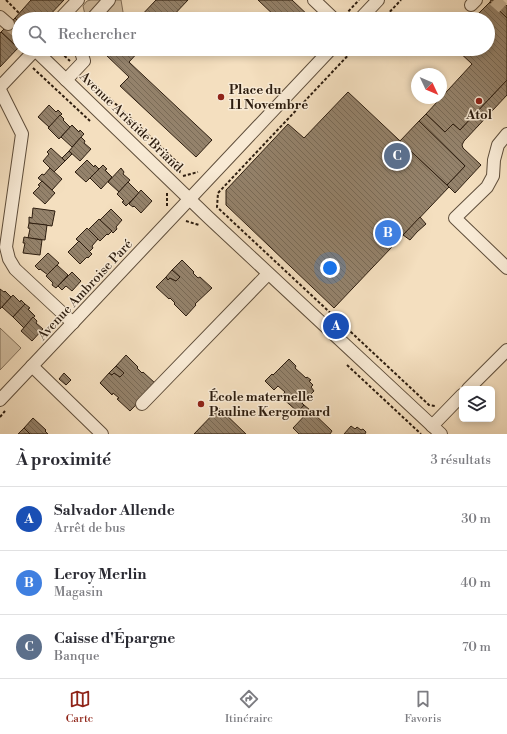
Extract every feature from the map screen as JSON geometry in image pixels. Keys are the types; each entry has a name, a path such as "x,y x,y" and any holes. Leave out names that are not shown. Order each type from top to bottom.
{"street":[{"path":"70,12 78,0"},
{"path":"98,12 109,0"},
{"path":"314,0 327,12"},
{"path":"367,12 378,0"},
{"path":"0,87 29,56"},
{"name":"Avenue Aristide Briand","path":"42,56 189,200 437,430"},
{"path":"66,80 84,61 82,56"},
{"name":"Avenue Ambroise Paré","path":"0,400 324,56"},
{"path":"0,90 22,134 4,232 9,260 15,269 73,323"},
{"path":"507,134 498,145 494,160 493,176 487,187 455,218 507,268"},
{"path":"142,404 268,274"},
{"path":"471,386 507,350"},
{"path":"32,366 102,434"},
{"path":"437,430 447,410 459,398"}],"path":[{"path":"6,0 18,12"},
{"path":"348,12 359,0"},
{"path":"390,12 401,0"},
{"path":"65,56 181,166 178,177 197,173"},
{"path":"347,56 218,193 217,207 429,404 447,410"},
{"path":"166,189 167,206"},
{"path":"182,220 200,225"}],"shaded area":[{"path":"121,0 123,12 84,12 83,6 87,1"},
{"path":"0,328 21,348 0,370"}],"building":[{"path":"31,0 64,0 53,12 20,12"},
{"path":"156,0 188,0 177,12 145,12"},
{"path":"258,0 292,0 305,12 271,12"},
{"path":"491,0 501,0 507,6 507,18 490,2"},
{"path":"490,2 507,18 507,80 460,130 453,124 445,132 426,114 435,104 447,104 447,91 472,64 463,56 495,56 495,12 480,12"},
{"path":"12,21 12,42 1,32"},
{"path":"1,32 12,42 12,54 0,67"},
{"path":"107,56 135,56 129,62 212,140 196,157 120,86 129,77"},
{"path":"507,80 507,95 462,145 463,148 481,165 455,193 447,185 465,166 419,121 426,114 445,132 453,124 460,130"},
{"path":"348,92 449,187 334,308 226,205 226,190 288,124 304,138"},
{"path":"49,105 56,112 58,110 62,114 49,127 38,117"},
{"path":"60,115 70,127 59,139 48,128"},
{"path":"419,121 465,166 447,185 400,141"},
{"path":"72,125 79,132 80,130 84,134 72,147 61,137"},
{"path":"81,137 85,141 84,143 91,149 80,161 69,151"},
{"path":"51,148 65,161 54,172 43,161 49,154 47,152"},
{"path":"69,151 72,154 65,161 62,158"},
{"path":"87,160 94,167 95,165 99,169 86,182 75,172"},
{"path":"103,165 107,169 105,170 112,177 101,189 90,178"},
{"path":"50,168 62,179 52,190 38,178 42,174 44,175"},
{"path":"121,168 124,172 123,174 130,180 119,192 108,182"},
{"path":"42,181 55,193 45,204 33,193 40,186 38,185"},
{"path":"128,182 139,193 126,206 122,202 124,201 117,194"},
{"path":"141,190 152,201 141,213 134,206 133,207 129,204"},
{"path":"33,208 55,211 52,226 29,223 29,217 32,218"},
{"path":"111,209 122,220 113,233 100,220"},
{"path":"420,217 426,224 410,240 403,235"},
{"path":"99,219 112,231 100,241 88,230"},
{"path":"29,223 47,225 45,240 28,238 30,229 28,228"},
{"path":"87,228 98,239 89,252 76,239"},
{"path":"24,237 42,240 40,255 23,253 25,243 23,243"},
{"path":"79,241 92,254 80,264 68,252"},
{"path":"48,253 59,263 48,275 35,266"},
{"path":"182,260 198,278 200,277 212,288 195,304 196,305 186,316 170,298 169,299 156,287 166,277 168,280 170,278 176,281 180,277 172,270"},
{"path":"57,265 68,275 56,288 46,276"},
{"path":"172,270 180,277 176,281 170,278 168,280 166,277"},
{"path":"72,272 81,281 72,291 66,286 62,290 58,286"},
{"path":"0,289 4,292 5,291 11,297 0,309"},
{"path":"13,295 20,302 21,300 25,304 13,317 2,307"},
{"path":"25,304 30,308 28,309 35,316 24,328 13,317"},
{"path":"33,317 37,321 36,323 43,329 32,341 21,331"},
{"path":"126,355 142,373 143,372 156,384 130,411 117,399 119,398 113,393 112,395 100,383 109,373 112,375 114,373 120,377 124,373 116,366"},
{"path":"289,359 296,366 295,368 306,378 307,377 311,380 309,381 313,385 311,387 314,391 302,403 304,405 298,412 281,397 285,392 278,386 274,390 265,381"},
{"path":"116,366 124,373 120,377 114,373 112,375 109,373"},
{"path":"64,373 71,380 66,385 59,379"},
{"path":"304,405 310,410 303,418 298,412"},
{"path":"219,408 246,434 194,434"},
{"path":"310,410 332,431 330,434 299,434 293,428"},
{"path":"33,418 46,430 45,431 48,434 30,434 24,428"},
{"path":"351,426 355,429 357,427 361,430 363,429 366,432 365,434 344,434"},
{"path":"24,428 30,434 18,434"}],"tunnel":[{"path":"494,0 507,12"},
{"path":"8,24 12,28"}],"place":[{"name":"Place du 11 Novembre","path":"221,97"},
{"name":"Atol","path":"479,101"},
{"name":"Caisse d'Épargne","path":"397,156"},
{"name":"Leroy Merlin","path":"388,233"},
{"name":"Salvador Allende","path":"336,326"},
{"name":"École maternelle Pauline Kergomard","path":"201,404"}]}
